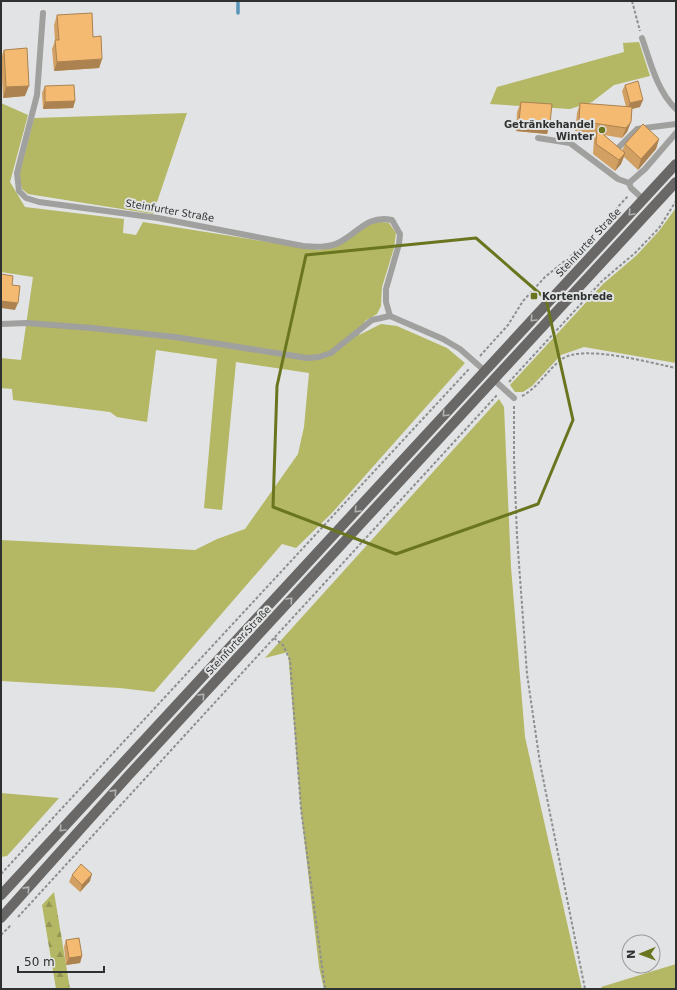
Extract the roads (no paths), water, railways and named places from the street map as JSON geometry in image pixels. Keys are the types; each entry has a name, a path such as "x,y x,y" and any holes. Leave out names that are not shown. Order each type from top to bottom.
{"main road":[{"name":"Steinfurter Straße","path":"1,895 676,164"},
{"name":"Steinfurter Straße","path":"1,918 150,753 676,182"}],"lane":[{"name":"Steinfurter Straße","path":"43,13 37,95 17,173 19,191 26,198 40,202 158,218 319,248 339,242 375,219 392,220 400,234 399,244 386,289 386,302 390,316"},
{"path":"642,38 655,74 670,103 676,109"},
{"path":"618,148 637,130 676,124"},
{"path":"629,183 645,169 676,133"},
{"path":"538,138 570,142 618,179 629,183 633,190 644,199"},
{"path":"1,324 27,323 175,337 307,358 319,357 331,353 372,320 390,316 444,339 485,371"},
{"path":"494,379 514,398"}],"waterway":[{"path":"238,1 238,13"}],"place":[{"name":"Getränkehandel Winter","path":"602,130"},
{"name":"Kortenbrede","path":"534,296"}]}
